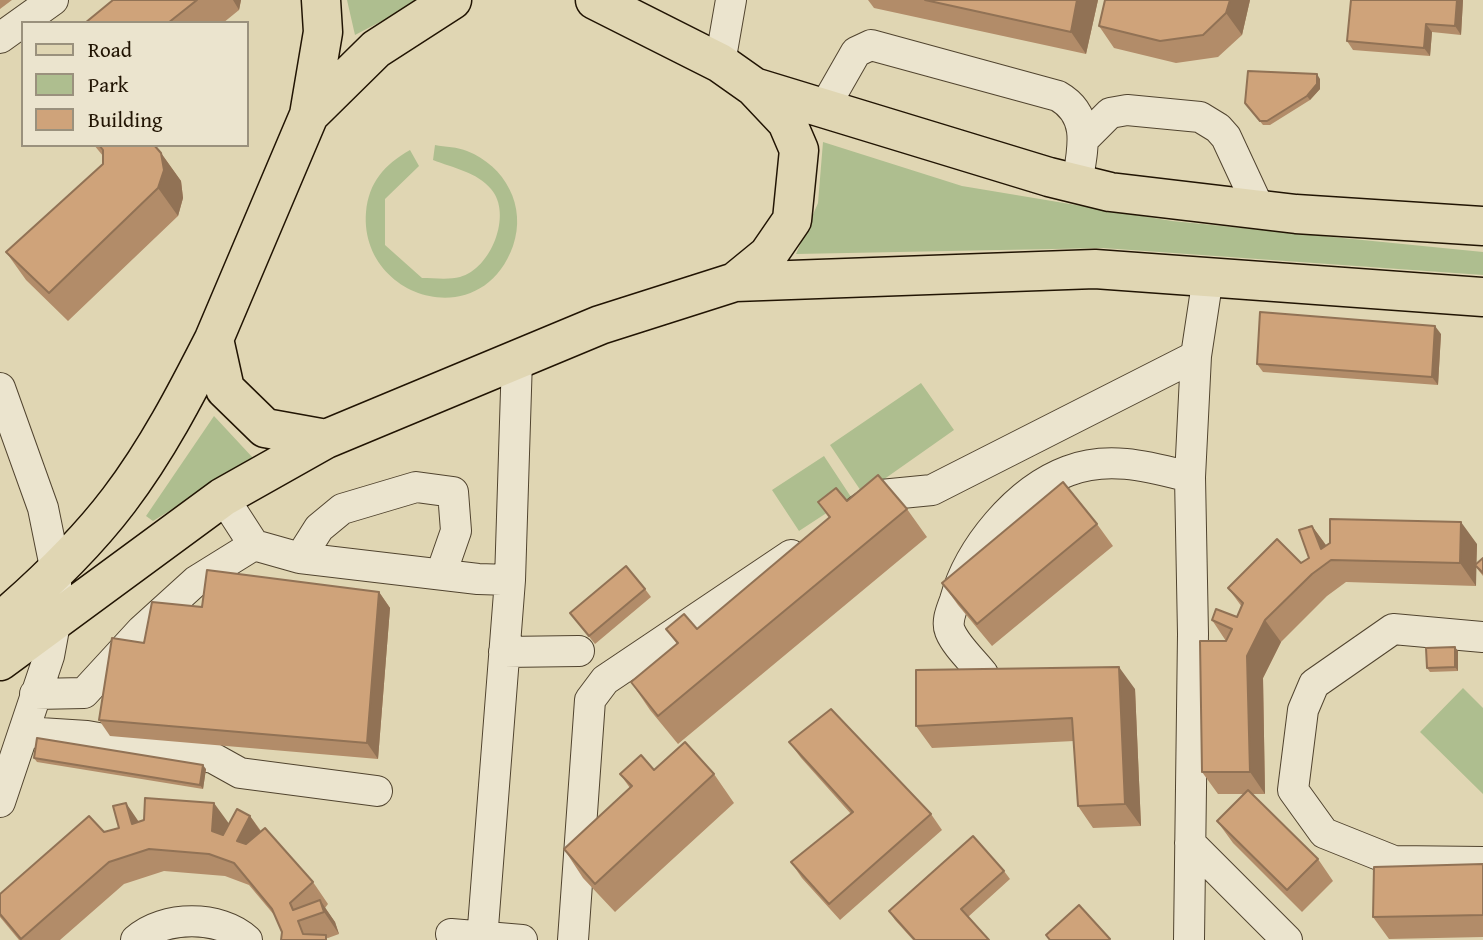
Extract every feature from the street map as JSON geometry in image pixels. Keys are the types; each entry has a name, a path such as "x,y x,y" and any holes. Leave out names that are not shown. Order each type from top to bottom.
{"main road":[{"path":"0,622 56,572 119,500 171,423 214,339 309,115 323,33 321,0"},
{"path":"309,115 376,50 452,0"},
{"path":"595,0 720,63 754,87 787,122 799,150 792,220 768,256 735,282"},
{"path":"754,87 1077,184 1158,199 1296,214 1483,226"},
{"path":"0,661 223,496 326,439 600,325 735,282 1095,269 1483,298"},
{"path":"214,339 225,389 265,428 326,439"}],"street":[{"path":"24,21 53,0"},
{"path":"720,63 731,0"},
{"path":"0,38 21,23"},
{"path":"824,108 856,52 871,44 1058,96 1077,112 1084,139 1077,184"},
{"path":"1084,139 1110,113 1127,110 1200,117 1218,128 1226,137 1259,208"},
{"path":"1189,940 1193,634 1190,477 1196,356 1208,277"},
{"path":"573,940 590,700 605,680 881,495 932,490 1196,356"},
{"path":"482,937 510,580 517,359"},
{"path":"0,388 43,508 56,572 56,618 49,656 0,803"},
{"path":"983,674 950,631 949,620 962,574 987,536 1020,500 1069,471 1126,462 1190,477"},
{"path":"300,558 318,528 342,509 416,487 453,492 456,531 441,574"},
{"path":"223,496 254,545 300,558 510,580"},
{"path":"35,694 84,693 142,630 196,581 254,545"},
{"path":"1483,637 1393,629 1314,684 1303,710 1293,790 1324,833 1394,861 1483,862"},
{"path":"504,652 579,651"},
{"path":"24,732 87,736 213,758 240,773 377,791"},
{"path":"1189,843 1287,940"},
{"path":"136,940 144,933 190,920 234,928 247,940"},
{"path":"451,934 522,940"}],"green space":[{"path":"347,0 422,0 355,35"},
{"path":"823,142 962,186 1172,221 1483,252 1483,275 1103,248 796,254 818,203"},
{"path":"435,145 467,151 492,167 510,189 517,216 513,246 497,274 476,291 451,297 425,295 401,284 382,266 369,242 366,212 374,183 385,168 410,150 419,166 385,199 385,245 422,278 460,277 471,272 489,252 499,226 497,200 491,189 479,178 433,160"},
{"path":"921,383 954,430 863,494 830,445"},
{"path":"214,416 254,459 153,521 146,516"},
{"path":"824,456 851,497 799,531 772,490"},
{"path":"1463,688 1483,708 1483,794 1420,732"}],"building":[{"path":"113,0 197,0 171,21 87,21"},
{"path":"925,0 1077,0 1071,32"},
{"path":"1105,0 1230,0 1226,13 1203,35 1160,41 1099,26"},
{"path":"1351,0 1457,0 1455,26 1426,24 1424,48 1347,41"},
{"path":"1248,71 1317,74 1317,84 1307,96 1267,121 1260,121 1245,103"},
{"path":"101,147 156,147 161,153 164,170 158,188 49,293 6,252 103,164"},
{"path":"1260,312 1435,326 1432,377 1257,364"},
{"path":"878,475 907,509 658,716 631,682 678,643 666,629 684,614 697,629 830,517 818,502 836,488 847,501"},
{"path":"1063,482 1097,524 977,624 942,583"},
{"path":"1330,519 1461,522 1460,563 1331,560 1312,574 1265,620 1247,656 1250,772 1202,772 1200,641 1226,641 1232,629 1212,620 1216,609 1237,617 1243,603 1228,588 1277,539 1301,563 1309,558 1299,530 1312,526 1321,549 1330,543"},
{"path":"1483,558 1483,573 1475,565"},
{"path":"626,566 645,589 589,636 570,613"},
{"path":"207,570 379,592 367,743 99,720 112,638 144,643 152,602 202,607"},
{"path":"1455,647 1455,667 1427,668 1426,648"},
{"path":"1119,667 1125,804 1078,806 1072,718 916,726 916,670"},
{"path":"831,709 931,814 829,904 791,862 853,812 789,742"},
{"path":"37,738 203,765 200,785 34,758"},
{"path":"685,742 714,774 595,884 564,849 632,786 620,774 641,755 654,770"},
{"path":"1248,790 1318,859 1287,890 1217,821"},
{"path":"145,798 214,803 212,831 223,835 237,809 250,816 237,841 246,844 265,828 313,882 290,903 293,910 320,900 324,912 298,921 303,934 326,935 326,940 281,940 282,932 272,909 234,863 209,854 149,849 109,862 21,939 0,914 0,894 89,816 104,832 119,828 113,806 126,803 132,824 144,820"},
{"path":"973,836 1004,871 961,909 989,940 915,940 889,911"},
{"path":"1483,864 1483,915 1373,917 1374,867"},
{"path":"1079,905 1109,940 1050,940 1046,935"}]}
